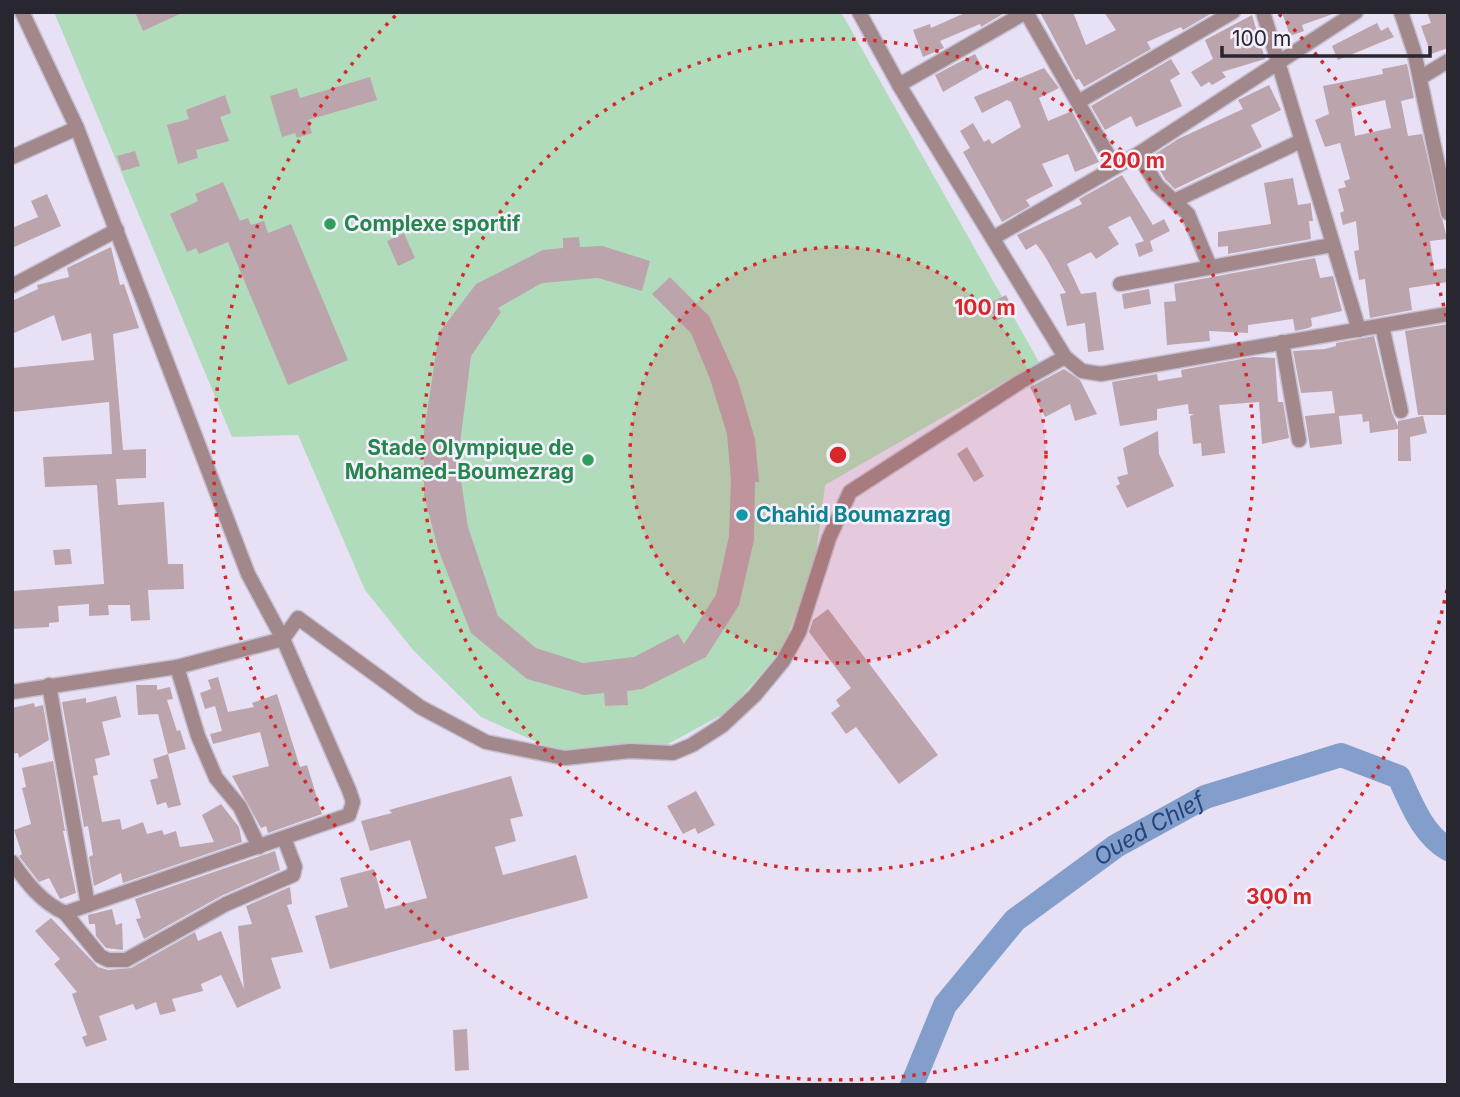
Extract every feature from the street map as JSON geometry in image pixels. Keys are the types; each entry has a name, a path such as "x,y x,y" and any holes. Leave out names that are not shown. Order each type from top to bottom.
{"street":[{"path":"22,12 77,128 248,574 283,639 353,802 349,815 65,913"},
{"path":"859,12 899,85 1065,357 1082,371 1101,374 1448,314"},
{"path":"899,85 1026,12 1115,167"},
{"path":"1077,102 1233,12"},
{"path":"1263,12 1359,330"},
{"path":"993,238 1138,154 1278,60 1356,12"},
{"path":"1401,12 1441,150 1448,213"},
{"path":"1420,78 1448,61"},
{"path":"12,157 77,128"},
{"path":"1174,201 1301,141"},
{"path":"1138,154 1157,185 1194,224 1210,267"},
{"path":"12,286 117,230"},
{"path":"1120,284 1332,245"},
{"path":"1382,326 1401,411"},
{"path":"1282,342 1299,440"},
{"path":"12,692 177,667 283,639 295,620 302,619 359,666 420,707 486,742 565,758 630,751 673,753 692,745 723,725 755,695 783,662 799,632 829,538 850,492 986,403 1065,357"},
{"path":"177,667 198,736 216,778 240,807 259,847"},
{"path":"49,685 88,905"},
{"path":"12,862 43,900 65,913 100,956 118,961 126,960 226,904 293,875 295,867 284,838"}],"green space":[{"path":"54,12 841,12 1039,362 825,485 815,562 782,651 727,712 666,745 566,755 481,717 413,650 365,590 298,435 232,437"}],"building":[{"path":"135,12 184,12 143,31"},
{"path":"967,12 1006,12 981,27 980,24 940,41 944,48 923,57 913,30 930,24 931,28"},
{"path":"1040,12 1073,12 1086,45 1116,30 1104,12 1212,13 1183,30 1181,27 1147,42 1151,49 1084,87 1079,79 1076,80"},
{"path":"1282,12 1333,14 1302,25 1304,31 1290,36"},
{"path":"1427,12 1448,12 1448,48 1431,54 1421,26 1431,23"},
{"path":"1252,15 1265,59 1222,72 1226,77 1212,85 1209,82 1201,87 1191,72 1213,59 1205,40"},
{"path":"1377,23 1381,31 1388,27 1394,37 1338,60 1332,46"},
{"path":"975,54 983,69 943,92 935,75"},
{"path":"1171,59 1180,74 1170,80 1182,106 1136,127 1131,116 1105,130 1091,106"},
{"path":"1407,64 1414,98 1401,101 1408,136 1422,134 1447,239 1430,241 1434,270 1448,268 1448,282 1409,288 1412,310 1370,318 1365,279 1359,280 1354,251 1359,250 1356,221 1343,225 1340,213 1344,211 1338,189 1346,187 1344,181 1350,179 1340,143 1325,147 1315,120 1329,114 1323,86 1383,74 1382,69","holes":["1385,100 1391,128 1355,136 1351,108"]},
{"path":"1044,68 1059,88 1039,98 1048,121 1072,111 1099,162 1075,172 1068,154 1042,164 1053,186 1026,200 1030,206 1002,222 963,152 970,148 960,131 973,123 984,142 989,139 992,144 1021,127 1011,102 1007,100 982,113 974,97"},
{"path":"370,77 377,100 308,120 312,133 297,138 295,133 282,137 270,96 297,88 300,98"},
{"path":"1269,85 1281,110 1251,125 1262,147 1175,189 1165,179 1152,156 1178,139 1243,109 1238,100"},
{"path":"225,95 231,113 220,117 229,141 196,150 198,158 178,164 167,125 189,119 186,110"},
{"path":"135,151 140,166 122,171 117,156"},
{"path":"1122,175 1153,225 1164,219 1170,231 1150,241 1153,251 1139,257 1135,244 1144,241 1130,216 1108,227 1119,244 1096,259 1091,252 1067,264 1081,294 1096,292 1104,350 1088,352 1085,323 1067,326 1060,294 1066,293 1043,253 1036,244 1026,250 1017,235 1082,204 1079,199"},
{"path":"1293,178 1298,205 1311,203 1311,239 1228,254 1228,246 1218,247 1218,232 1271,224 1264,183"},
{"path":"223,182 240,221 248,218 251,225 264,221 268,233 291,224 348,360 288,385 228,242 199,254 196,248 187,252 170,214 198,201 195,194"},
{"path":"47,194 61,226 12,248 12,228 38,217 31,201"},
{"path":"404,233 415,258 398,266 387,241"},
{"path":"579,237 580,247 602,246 650,261 642,291 598,278 542,283 498,308 501,312 471,356 458,460 468,527 498,616 536,648 583,663 634,657 678,634 684,644 716,595 729,536 731,480 727,434 710,379 691,333 652,294 670,277 709,316 738,381 755,439 759,482 755,482 754,540 739,605 706,657 642,689 627,691 628,705 605,706 604,693 584,695 527,679 471,633 438,549 424,495 424,432 439,333 476,284 543,250 563,248 563,238"},
{"path":"111,247 120,285 124,284 139,328 113,334 123,450 146,449 146,478 116,479 118,505 164,502 168,564 183,564 184,589 148,590 150,620 131,621 130,605 108,605 109,615 89,616 89,604 58,606 59,622 49,623 49,627 12,629 12,591 104,584 97,485 45,487 43,457 112,454 109,402 12,412 12,368 94,360 91,333 62,341 54,315 12,334 12,301 38,289 37,285 69,277 67,268"},
{"path":"1315,258 1320,278 1333,276 1342,311 1311,318 1312,326 1295,331 1293,319 1248,325 1248,333 1209,331 1210,341 1167,345 1164,302 1176,301 1174,284"},
{"path":"1149,289 1151,304 1124,309 1122,294"},
{"path":"1006,295 1014,312 996,321 988,304"},
{"path":"1448,324 1448,415 1418,415 1405,331"},
{"path":"1374,336 1392,413 1398,426 1398,421 1423,416 1427,433 1410,437 1411,461 1398,461 1398,429 1370,433 1369,421 1363,422 1362,414 1339,416 1342,444 1310,448 1305,416 1335,413 1332,391 1301,393 1293,351 1325,349 1336,346 1336,343"},
{"path":"1253,357 1275,358 1278,402 1283,402 1289,438 1262,444 1259,402 1219,405 1225,453 1202,456 1201,443 1193,444 1190,416 1194,414 1189,414 1188,404 1157,409 1157,420 1120,426 1112,382 1157,374 1158,381 1182,377 1181,370"},
{"path":"1064,369 1080,380 1097,414 1075,421 1070,404 1045,417 1030,387"},
{"path":"1158,431 1159,454 1174,486 1127,508 1116,486 1120,484 1117,477 1128,474 1123,448"},
{"path":"967,447 984,476 974,482 957,454"},
{"path":"70,549 72,564 55,565 53,550"},
{"path":"828,609 938,755 899,784 856,727 846,734 831,713 840,706 836,700 851,688 809,632 813,620"},
{"path":"218,677 228,712 254,707 252,703 277,694 300,767 307,765 322,814 268,833 266,826 261,828 232,776 269,766 260,732 213,744 210,734 222,731 215,706 205,709 200,693 211,689 208,680"},
{"path":"136,685 157,685 157,690 170,687 173,699 167,700 186,749 168,754 158,714 138,715"},
{"path":"116,696 121,717 102,722 110,755 95,759 98,775 93,776 102,822 120,819 122,830 143,822 147,834 162,830 164,835 176,831 180,847 214,842 202,815 221,804 239,827 242,842 123,883 121,873 94,886 88,826 84,827 62,702 86,698 86,703"},
{"path":"34,703 35,707 43,705 49,740 19,758 18,753 12,754 12,708"},
{"path":"168,754 181,805 168,808 166,802 157,805 150,780 158,778 153,759"},
{"path":"53,761 63,831 76,893 60,899 49,878 39,882 19,856 22,854 14,830 31,824 22,788 26,787 22,768"},
{"path":"511,776 523,816 510,819 516,841 495,847 503,875 576,855 588,898 330,969 315,916 348,907 340,878 374,869 385,909 427,898 410,840 370,851 361,821 392,813 389,810"},
{"path":"696,791 715,825 698,834 695,828 683,834 667,806"},
{"path":"275,851 280,870 221,896 144,939 136,919 141,918 135,899"},
{"path":"290,887 292,904 287,905 303,952 271,958 281,988 237,1008 221,975 201,984 203,991 172,999 176,1011 160,1015 156,1002 136,1010 133,1004 99,1016 107,1040 86,1047 82,1037 87,1035 72,994 77,992 54,964 60,959 35,931 51,918 98,967 108,970 131,968 195,932 198,941 221,931 244,989 238,926 252,924 246,906"},
{"path":"112,909 116,925 122,923 123,950 106,948 96,936 95,924 89,924 88,915"},
{"path":"467,1029 469,1070 455,1071 453,1030"}],"waterway":[{"name":"Oued Chlef","path":"912,1085 945,1005 1015,920 1116,846 1205,797 1341,755 1399,777 1413,808 1431,836 1448,849"}],"place":[{"name":"Complexe sportif","path":"330,224"},
{"name":"Stade Olympique de Mohamed-Boumezrag","path":"588,460"},
{"name":"Chahid Boumazrag","path":"742,515"}]}
